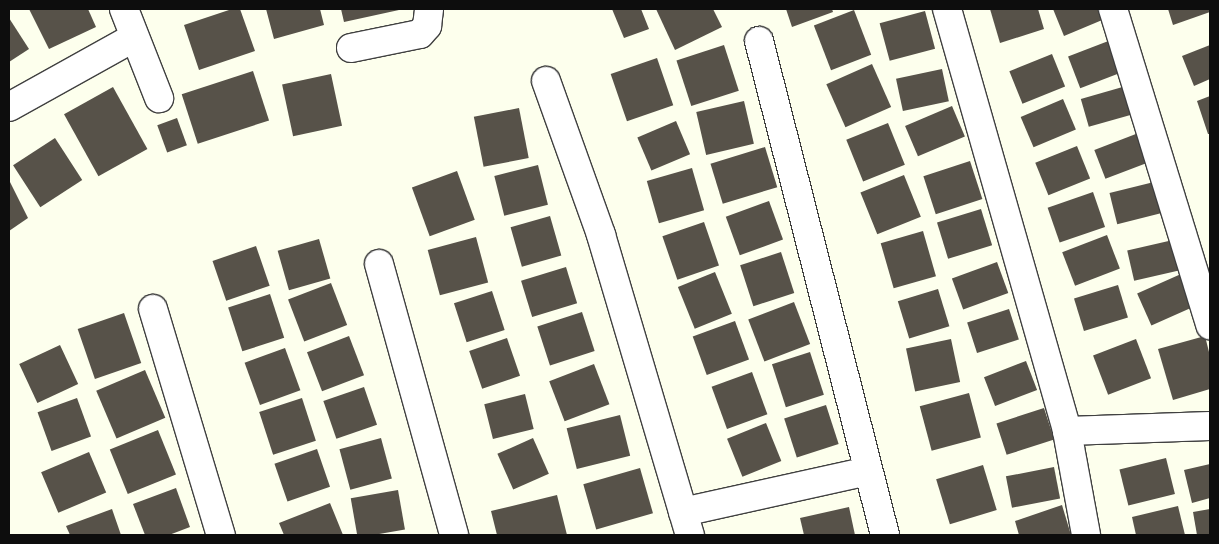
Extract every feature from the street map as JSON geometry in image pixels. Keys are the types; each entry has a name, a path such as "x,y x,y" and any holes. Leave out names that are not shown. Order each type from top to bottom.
{"street":[{"path":"124,9 159,98"},
{"path":"351,48 420,34 427,26 429,9"},
{"path":"947,9 1067,431 1086,535"},
{"path":"1113,9 1210,326"},
{"path":"9,107 134,38"},
{"path":"759,41 885,535"},
{"path":"546,81 601,235 686,524 868,471"},
{"path":"379,264 454,535"},
{"path":"153,309 221,535"},
{"path":"1067,431 1210,426"}],"building":[{"path":"29,9 88,9 96,27 49,49"},
{"path":"232,9 240,9 255,51 199,70 184,25"},
{"path":"266,9 320,9 324,25 274,39"},
{"path":"341,9 399,9 399,10 344,22"},
{"path":"612,9 641,9 649,29 624,38"},
{"path":"656,9 713,9 722,27 675,50"},
{"path":"786,9 832,9 833,12 792,27"},
{"path":"990,9 1038,9 1044,29 1000,43"},
{"path":"1053,9 1104,9 1107,18 1064,36"},
{"path":"1168,9 1210,9 1210,12 1173,25"},
{"path":"854,10 871,55 831,70 814,25"},
{"path":"925,11 935,49 890,61 880,23"},
{"path":"9,18 29,49 9,62"},
{"path":"1111,40 1123,72 1080,88 1068,56"},
{"path":"724,45 739,91 691,106 676,60"},
{"path":"1210,45 1210,79 1194,86 1182,56"},
{"path":"1052,54 1065,86 1022,104 1009,71"},
{"path":"657,58 673,105 627,121 611,74"},
{"path":"872,64 891,107 845,127 826,84"},
{"path":"942,69 949,101 903,111 896,79"},
{"path":"253,71 269,120 198,144 182,94"},
{"path":"331,74 342,126 293,136 282,84"},
{"path":"1126,86 1134,114 1089,127 1081,99"},
{"path":"113,87 147,149 98,176 64,114"},
{"path":"1210,96 1210,134 1208,134 1197,101"},
{"path":"1063,99 1076,129 1034,147 1021,117"},
{"path":"744,101 754,144 706,155 696,112"},
{"path":"952,106 965,136 918,156 905,126"},
{"path":"519,108 529,158 484,167 474,117"},
{"path":"177,118 187,145 167,152 157,125"},
{"path":"676,121 690,154 651,171 637,137"},
{"path":"888,123 905,165 863,182 846,140"},
{"path":"1141,132 1152,161 1105,179 1094,150"},
{"path":"55,138 82,180 40,207 13,165"},
{"path":"1077,146 1090,178 1048,195 1035,163"},
{"path":"765,147 777,187 723,204 710,164"},
{"path":"970,161 982,199 936,214 923,176"},
{"path":"538,165 548,205 504,216 494,176"},
{"path":"692,168 704,210 659,223 647,181"},
{"path":"457,171 475,220 430,236 412,187"},
{"path":"904,175 921,217 877,234 860,193"},
{"path":"9,180 28,218 9,231"},
{"path":"1158,181 1166,212 1117,224 1109,193"},
{"path":"1093,192 1105,227 1060,243 1048,208"},
{"path":"769,201 783,240 740,255 726,217"},
{"path":"981,209 992,245 948,259 937,222"},
{"path":"550,216 561,255 522,267 511,227"},
{"path":"704,222 719,265 677,280 662,236"},
{"path":"923,231 936,276 894,288 881,243"},
{"path":"1107,235 1120,269 1075,286 1062,252"},
{"path":"476,237 488,282 440,295 428,250"},
{"path":"319,239 330,278 289,290 278,251"},
{"path":"1173,240 1180,270 1134,281 1127,251"},
{"path":"256,246 270,286 226,301 213,261"},
{"path":"781,252 794,293 753,306 740,265"},
{"path":"997,262 1008,293 963,309 952,278"},
{"path":"566,267 577,303 532,317 521,281"},
{"path":"715,272 732,314 695,329 678,287"},
{"path":"1181,274 1195,306 1151,325 1137,294"},
{"path":"331,283 347,325 304,341 288,299"},
{"path":"1118,285 1128,318 1084,331 1074,298"},
{"path":"938,289 949,326 909,339 898,301"},
{"path":"492,291 505,330 467,342 454,303"},
{"path":"270,294 284,338 242,351 228,308"},
{"path":"794,302 810,344 764,362 748,320"},
{"path":"1009,309 1019,339 977,353 967,323"},
{"path":"582,312 595,351 550,366 537,327"},
{"path":"124,313 141,363 95,379 78,329"},
{"path":"735,321 749,360 707,375 693,336"},
{"path":"349,336 364,375 322,391 307,352"},
{"path":"1205,336 1210,356 1210,389 1173,400 1158,349"},
{"path":"507,338 520,376 482,389 469,351"},
{"path":"951,339 960,382 915,392 906,349"},
{"path":"1136,339 1151,378 1108,395 1093,355"},
{"path":"60,345 78,384 37,403 19,364"},
{"path":"285,348 300,390 260,405 245,363"},
{"path":"810,352 824,395 786,407 772,364"},
{"path":"1026,361 1037,390 995,406 984,377"},
{"path":"594,364 609,404 565,421 549,381"},
{"path":"145,370 165,418 117,439 96,391"},
{"path":"752,372 767,414 727,429 712,387"},
{"path":"364,387 377,425 336,439 323,401"},
{"path":"969,393 981,437 932,451 920,406"},
{"path":"525,394 534,429 493,439 484,404"},
{"path":"77,398 91,437 52,451 38,412"},
{"path":"302,398 316,441 273,455 259,412"},
{"path":"826,405 839,444 797,458 784,419"},
{"path":"1044,408 1054,439 1007,455 996,423"},
{"path":"620,415 630,456 577,469 567,428"},
{"path":"766,423 781,461 742,477 727,439"},
{"path":"158,430 176,475 128,494 110,449"},
{"path":"381,438 392,479 350,490 339,449"},
{"path":"533,438 549,474 513,489 497,454"},
{"path":"317,449 330,487 287,501 274,464"},
{"path":"89,452 106,493 58,513 41,472"},
{"path":"1166,458 1175,494 1128,506 1119,470"},
{"path":"1210,464 1210,498 1192,503 1184,470"},
{"path":"983,465 997,510 950,524 936,479"},
{"path":"1054,467 1060,498 1012,508 1006,476"},
{"path":"640,468 653,513 596,529 583,484"},
{"path":"176,488 190,527 169,535 145,535 133,504"},
{"path":"398,490 405,529 373,535 357,535 351,498"},
{"path":"557,495 567,535 497,535 491,511"},
{"path":"330,503 343,535 284,535 279,523"},
{"path":"1062,505 1071,535 1019,535 1015,521"},
{"path":"1178,506 1185,535 1136,535 1132,517"},
{"path":"849,507 855,535 804,535 800,518"},
{"path":"112,509 121,535 70,535 66,526"},
{"path":"1210,509 1210,535 1197,535 1193,512"}]}
